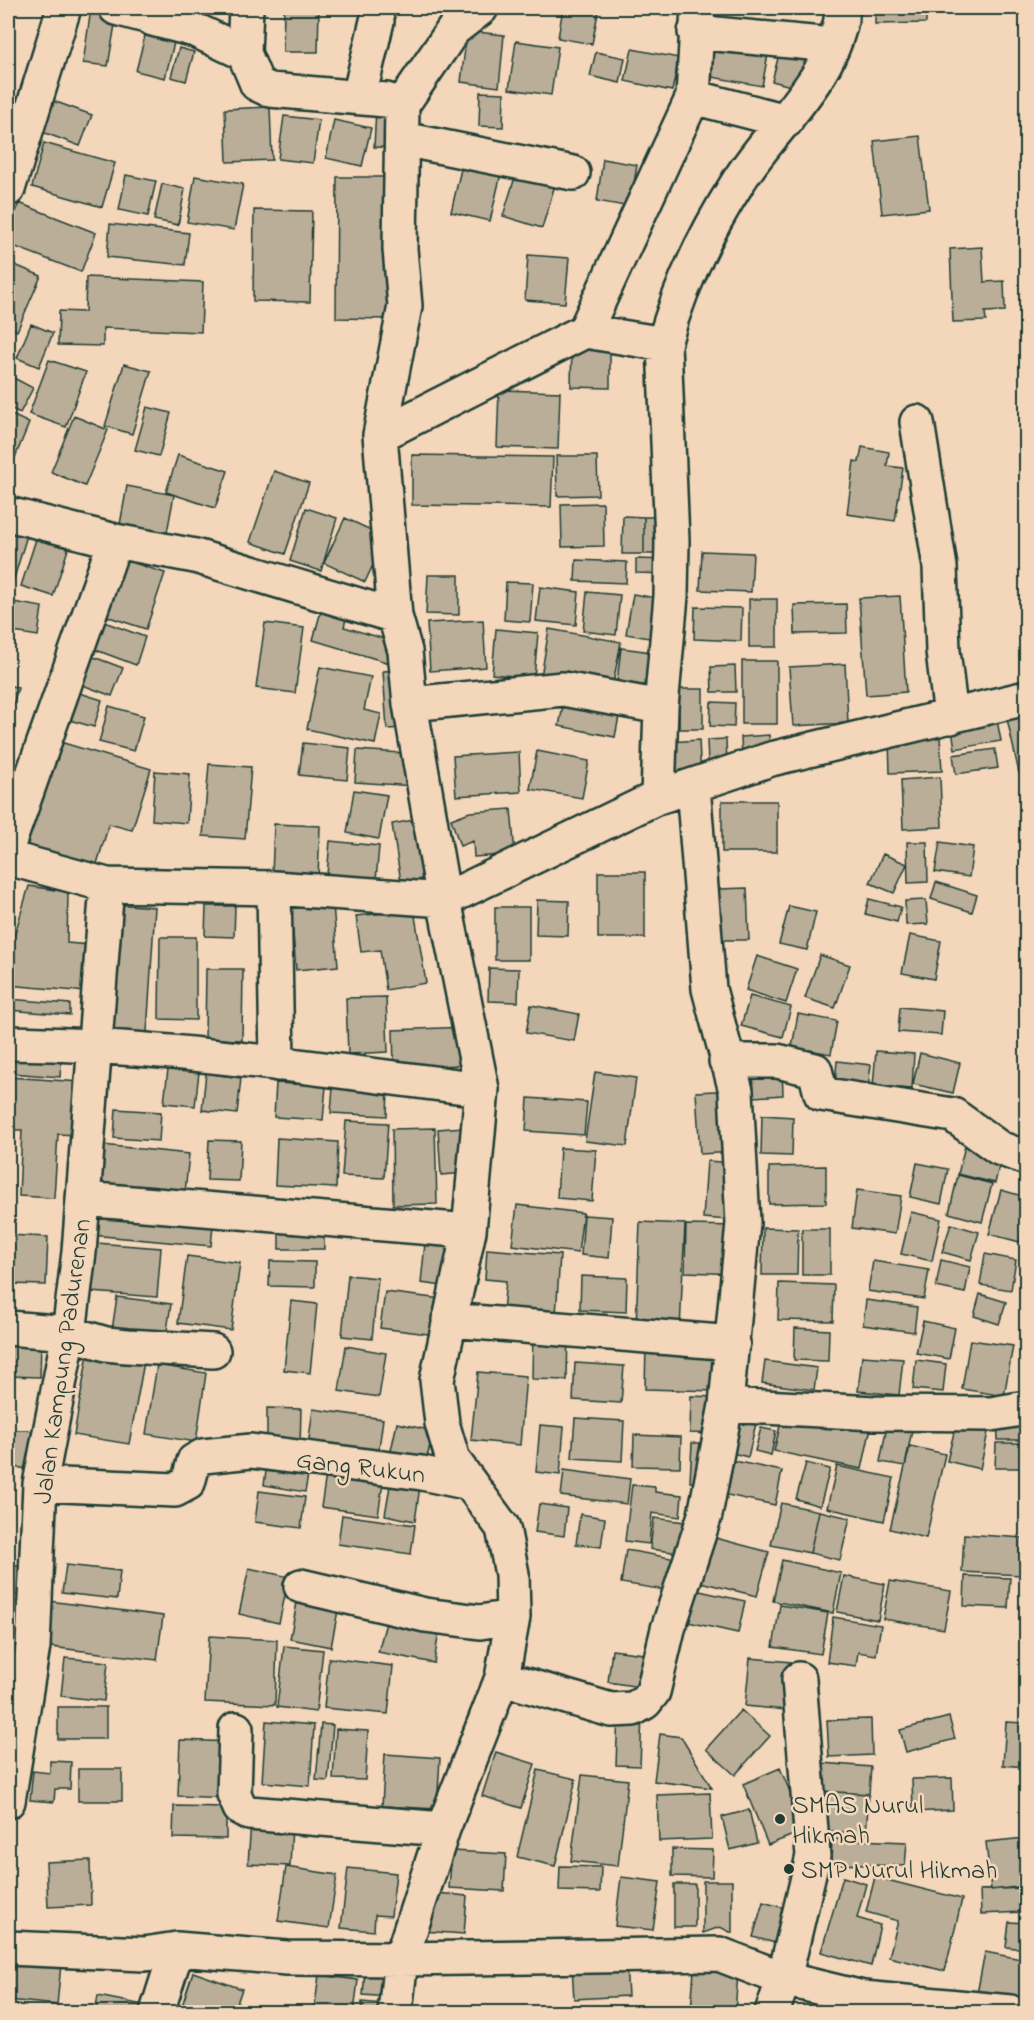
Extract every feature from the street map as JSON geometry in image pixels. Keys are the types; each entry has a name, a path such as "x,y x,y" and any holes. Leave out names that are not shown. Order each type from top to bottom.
{"street":[{"path":"8,189 64,8"},
{"path":"246,8 244,53 257,84 270,90 386,100 402,105"},
{"path":"395,2013 401,1959 443,1829 502,1678 513,1617 512,1574 503,1528 453,1460 442,1423 438,1391 437,1380 468,1231 482,1089 444,900 410,704 405,651 395,616 380,435 405,306 400,249 404,139 402,105 454,29 481,8"},
{"path":"658,797 661,707 671,596 672,541 664,344 670,322 713,224 738,180 786,121 821,72 841,27 843,8"},
{"path":"138,14 195,30 244,53"},
{"path":"585,331 693,97 696,20 832,45"},
{"path":"359,97 377,21"},
{"path":"693,97 786,121"},
{"path":"404,139 573,173"},
{"path":"380,435 585,331 664,344"},
{"path":"917,422 940,567 943,651 951,717"},
{"path":"8,514 114,541 195,556 395,616"},
{"path":"114,541 9,861 107,885 274,888 444,900 658,797 771,759 1026,698"},
{"path":"410,704 563,689 661,707"},
{"path":"502,1678 611,1710 633,1709 645,1702 653,1692 668,1629 705,1515 726,1405 743,1222 736,1091 726,1061 709,989 693,786"},
{"name":"Jalan Kampung Padurenan","path":"8,1801 33,1646 40,1484 69,1333 96,1047 107,885"},
{"path":"274,888 277,1064"},
{"path":"8,1043 96,1047 277,1064 482,1089"},
{"path":"726,1061 777,1061 815,1070 822,1094 953,1116 999,1148 1026,1158"},
{"path":"83,1200 468,1231"},
{"path":"449,1320 733,1343"},
{"path":"8,1328 69,1333 127,1347 213,1351"},
{"path":"726,1405 886,1413 991,1414 1026,1408"},
{"name":"Gang Rukun","path":"40,1484 176,1490 188,1483 194,1461 203,1456 251,1451 422,1473 470,1483"},
{"path":"301,1586 425,1615 480,1622 513,1617"},
{"path":"772,2013 784,1979 813,1856 800,1679"},
{"path":"236,1729 234,1794 240,1808 249,1813 443,1829"},
{"path":"8,1948 144,1954 177,1949 287,1959 718,1954 784,1979 864,1998 1012,2013 1026,2008"},
{"path":"158,2013 177,1949"}],"building":[{"path":"284,8 319,8 318,52 283,52"},
{"path":"563,8 599,8 592,44 558,38"},
{"path":"875,8 926,8 926,23 875,24"},
{"path":"91,9 117,13 108,66 83,63"},
{"path":"148,24 177,31 165,78 136,71"},
{"path":"467,31 504,35 499,87 461,82"},
{"path":"516,41 558,47 551,95 509,89"},
{"path":"782,43 808,49 798,88 772,81"},
{"path":"712,44 768,54 762,86 706,76"},
{"path":"179,48 194,52 186,81 171,77"},
{"path":"632,49 679,58 672,91 625,81"},
{"path":"596,52 625,58 620,83 590,76"},
{"path":"480,92 504,93 503,127 479,126"},
{"path":"48,99 92,115 80,146 37,130"},
{"path":"270,107 272,160 227,162 225,109"},
{"path":"376,109 399,111 397,148 374,147"},
{"path":"284,116 319,120 313,163 278,159"},
{"path":"334,120 371,128 362,166 326,158"},
{"path":"920,136 929,209 882,214 874,141"},
{"path":"44,143 115,163 102,207 32,187"},
{"path":"464,156 503,165 490,221 451,212"},
{"path":"603,159 637,165 630,207 597,201"},
{"path":"519,164 558,175 542,228 503,216"},
{"path":"126,175 156,181 148,216 119,210"},
{"path":"195,176 243,184 234,230 187,222"},
{"path":"337,177 390,177 389,319 336,318"},
{"path":"162,184 185,189 178,225 154,220"},
{"path":"19,203 96,233 81,272 8,244 8,232"},
{"path":"254,210 312,211 310,302 253,301"},
{"path":"110,224 189,233 185,265 107,257"},
{"path":"982,247 984,282 1004,281 1005,311 985,312 986,321 953,322 950,249"},
{"path":"528,255 569,258 565,303 525,300"},
{"path":"8,262 41,276 17,331 8,327"},
{"path":"86,277 203,282 201,332 103,328 103,346 58,345 59,311 85,312"},
{"path":"31,324 53,333 39,367 17,358"},
{"path":"572,340 610,341 610,388 571,387"},
{"path":"49,360 86,372 66,427 29,414"},
{"path":"124,364 151,371 132,434 105,426"},
{"path":"8,375 33,388 20,413 8,407"},
{"path":"499,390 560,392 558,449 497,447"},
{"path":"147,407 171,413 159,456 135,450"},
{"path":"8,413 29,423 8,475"},
{"path":"74,416 108,430 85,486 51,472"},
{"path":"862,447 889,452 887,466 903,468 895,521 847,514 854,461 859,462"},
{"path":"178,455 228,471 215,508 166,492"},
{"path":"412,455 553,457 551,507 412,505"},
{"path":"556,456 597,456 598,495 557,496"},
{"path":"274,471 309,483 285,554 250,542"},
{"path":"127,486 174,495 166,538 119,530"},
{"path":"603,503 604,546 562,547 561,504"},
{"path":"306,508 337,518 321,571 290,561"},
{"path":"623,516 644,517 644,554 622,554"},
{"path":"644,517 670,517 669,554 644,554"},
{"path":"345,518 386,537 365,582 324,563"},
{"path":"8,526 28,532 9,595 8,594"},
{"path":"38,533 70,543 53,596 21,586"},
{"path":"702,551 753,553 751,592 700,590"},
{"path":"636,559 669,560 669,574 636,573"},
{"path":"125,560 165,573 146,629 106,616"},
{"path":"576,560 627,562 626,583 575,581"},
{"path":"428,575 459,575 459,615 426,614"},
{"path":"506,582 533,583 530,622 504,620"},
{"path":"540,587 579,592 576,625 536,621"},
{"path":"587,592 620,595 616,635 583,631"},
{"path":"633,594 667,600 660,640 626,634"},
{"path":"900,596 906,692 866,695 859,598"},
{"path":"749,599 777,599 777,647 749,647"},
{"path":"324,600 349,607 344,627 402,644 396,665 313,640"},
{"path":"8,601 42,607 38,636 8,631"},
{"path":"846,604 847,633 795,634 794,605"},
{"path":"695,607 742,608 741,641 694,639"},
{"path":"99,620 145,637 136,665 88,647"},
{"path":"483,620 486,667 430,671 427,623"},
{"path":"265,623 304,628 295,693 256,688"},
{"path":"496,629 538,633 534,678 492,674"},
{"path":"549,629 621,642 612,689 541,677"},
{"path":"621,648 652,652 648,686 617,682"},
{"path":"83,653 123,668 112,696 72,681"},
{"path":"742,661 777,661 777,724 742,724"},
{"path":"845,664 848,723 793,726 789,667"},
{"path":"735,666 736,692 712,692 711,667"},
{"path":"320,667 371,677 364,710 381,714 375,744 307,729"},
{"path":"402,670 406,728 387,729 383,671"},
{"path":"8,685 18,688 8,721"},
{"path":"67,689 102,700 94,727 59,717"},
{"path":"679,689 703,689 703,729 679,729"},
{"path":"565,696 621,706 615,737 559,726"},
{"path":"711,702 735,703 734,727 710,726"},
{"path":"109,706 144,716 134,751 99,742"},
{"path":"1026,712 1026,779 1019,773 1006,714"},
{"path":"996,715 1001,741 955,749 951,723"},
{"path":"769,735 770,756 742,757 741,737"},
{"path":"940,737 942,771 890,773 889,739"},
{"path":"50,739 151,769 132,830 109,824 93,877 15,854"},
{"path":"726,739 727,763 708,764 707,740"},
{"path":"699,740 701,779 672,781 670,742"},
{"path":"303,743 350,748 347,780 299,775"},
{"path":"995,749 998,768 956,774 953,755"},
{"path":"357,750 416,754 414,786 355,782"},
{"path":"537,751 589,761 582,798 530,789"},
{"path":"519,752 521,792 456,796 453,756"},
{"path":"209,764 251,767 245,839 203,836"},
{"path":"155,771 190,774 187,823 152,820"},
{"path":"940,777 942,827 903,829 901,780"},
{"path":"354,790 387,795 379,839 347,833"},
{"path":"722,801 777,801 777,852 722,852"},
{"path":"511,809 515,854 474,857 473,841 460,846 451,819 470,812"},
{"path":"419,819 429,878 401,882 392,824"},
{"path":"274,824 320,826 318,878 272,876"},
{"path":"330,841 379,846 376,880 327,875"},
{"path":"907,842 927,842 928,882 908,883"},
{"path":"940,842 973,847 969,877 935,872"},
{"path":"883,854 907,864 894,893 870,883"},
{"path":"598,872 645,872 645,938 598,938"},
{"path":"936,882 977,895 972,912 931,899"},
{"path":"29,886 68,892 67,943 90,945 87,992 8,985 8,957"},
{"path":"747,888 749,940 720,940 719,889"},
{"path":"869,899 901,907 897,922 865,914"},
{"path":"537,900 569,901 568,936 536,935"},
{"path":"926,900 928,924 906,925 905,901"},
{"path":"114,904 155,907 147,1033 106,1030"},
{"path":"333,904 338,966 296,970 291,908"},
{"path":"206,906 235,906 234,937 205,936"},
{"path":"789,906 816,912 807,950 779,944"},
{"path":"495,907 529,907 529,960 495,960"},
{"path":"414,910 426,983 386,990 380,950 361,952 356,916"},
{"path":"910,935 941,941 934,979 902,973"},
{"path":"160,937 196,937 196,1020 159,1019"},
{"path":"820,955 850,965 835,1008 805,998"},
{"path":"757,956 797,969 786,1003 746,990"},
{"path":"489,968 519,969 518,1002 488,1001"},
{"path":"206,969 243,969 242,1040 205,1039"},
{"path":"750,996 791,1007 783,1037 741,1026"},
{"path":"386,997 388,1052 348,1054 346,998"},
{"path":"8,999 70,1004 70,1015 8,1010"},
{"path":"531,1005 579,1014 574,1041 526,1033"},
{"path":"900,1007 943,1011 941,1035 898,1032"},
{"path":"798,1014 837,1021 831,1054 792,1047"},
{"path":"466,1027 467,1065 394,1067 393,1030"},
{"path":"13,1045 62,1049 60,1077 11,1073"},
{"path":"876,1051 914,1054 912,1089 873,1086"},
{"path":"920,1053 960,1063 953,1093 913,1084"},
{"path":"169,1061 200,1064 195,1106 164,1103"},
{"path":"837,1061 871,1065 868,1088 835,1084"},
{"path":"782,1066 783,1095 754,1097 753,1067"},
{"path":"595,1072 636,1078 627,1146 585,1141"},
{"path":"206,1073 241,1078 237,1114 202,1110"},
{"path":"8,1077 81,1082 77,1135 58,1134 54,1198 19,1196 22,1130 8,1130"},
{"path":"276,1083 326,1086 323,1120 274,1117"},
{"path":"333,1087 388,1089 387,1116 331,1113"},
{"path":"733,1090 736,1152 700,1154 696,1092"},
{"path":"528,1098 587,1102 584,1135 526,1131"},
{"path":"116,1109 161,1112 159,1141 114,1138"},
{"path":"762,1115 793,1117 792,1156 761,1155"},
{"path":"346,1121 388,1123 384,1178 342,1176"},
{"path":"464,1127 467,1173 441,1175 438,1129"},
{"path":"435,1128 437,1204 393,1205 392,1129"},
{"path":"277,1138 338,1142 336,1188 275,1185"},
{"path":"209,1140 241,1141 239,1181 207,1180"},
{"path":"966,1142 1003,1150 995,1183 958,1174"},
{"path":"102,1145 189,1154 184,1202 97,1193"},
{"path":"560,1148 596,1150 592,1201 557,1198"},
{"path":"707,1161 733,1163 729,1220 703,1218"},
{"path":"917,1163 948,1169 941,1204 910,1197"},
{"path":"826,1166 826,1203 769,1204 769,1167"},
{"path":"958,1175 992,1184 982,1222 949,1213"},
{"path":"857,1190 901,1196 895,1234 852,1228"},
{"path":"1001,1190 1026,1197 1026,1218 1020,1242 989,1234"},
{"path":"96,1205 214,1215 211,1246 92,1235"},
{"path":"517,1205 583,1213 578,1253 512,1245"},
{"path":"911,1212 941,1219 932,1261 901,1254"},
{"path":"584,1215 612,1217 609,1258 581,1255"},
{"path":"279,1221 324,1221 324,1249 279,1249"},
{"path":"640,1222 685,1224 680,1329 636,1327"},
{"path":"951,1224 979,1232 971,1260 942,1252"},
{"path":"686,1225 739,1226 738,1274 685,1272"},
{"path":"763,1228 798,1229 797,1275 762,1275"},
{"path":"802,1229 830,1229 830,1275 802,1275"},
{"path":"8,1235 48,1237 46,1285 8,1284"},
{"path":"96,1243 161,1248 157,1297 91,1292"},
{"path":"425,1243 454,1246 450,1287 421,1283"},
{"path":"487,1249 560,1255 556,1315 503,1310 506,1281 485,1279"},
{"path":"985,1254 1016,1260 1011,1290 980,1285"},
{"path":"187,1256 240,1263 231,1330 178,1323"},
{"path":"941,1260 970,1267 965,1293 936,1287"},
{"path":"270,1261 315,1262 315,1287 269,1286"},
{"path":"873,1261 929,1270 924,1299 868,1291"},
{"path":"348,1275 378,1278 372,1339 342,1336"},
{"path":"581,1276 627,1278 626,1312 580,1310"},
{"path":"779,1283 834,1285 833,1321 778,1320"},
{"path":"385,1292 449,1300 444,1336 380,1328"},
{"path":"980,1294 1006,1302 999,1324 974,1316"},
{"path":"117,1297 171,1304 166,1337 112,1330"},
{"path":"866,1300 917,1307 914,1332 863,1325"},
{"path":"291,1301 317,1304 310,1373 284,1370"},
{"path":"923,1321 955,1328 949,1359 916,1353"},
{"path":"795,1328 829,1330 828,1361 794,1360"},
{"path":"533,1330 568,1331 567,1380 532,1379"},
{"path":"970,1340 1013,1346 1004,1396 962,1389"},
{"path":"8,1343 41,1344 40,1377 8,1376"},
{"path":"646,1345 717,1346 716,1391 645,1389"},
{"path":"346,1346 386,1353 379,1397 339,1391"},
{"path":"88,1353 144,1362 129,1444 74,1435"},
{"path":"862,1356 903,1359 899,1395 858,1391"},
{"path":"916,1360 946,1364 943,1392 913,1389"},
{"path":"765,1361 817,1368 814,1390 762,1383"},
{"path":"575,1363 624,1366 621,1403 573,1400"},
{"path":"157,1365 206,1373 196,1442 146,1434"},
{"path":"478,1372 526,1376 520,1445 471,1440"},
{"path":"691,1396 715,1397 714,1434 690,1433"},
{"path":"267,1408 301,1409 300,1445 267,1444"},
{"path":"313,1409 383,1419 378,1456 308,1446"},
{"path":"784,1409 871,1427 862,1469 774,1451"},
{"path":"734,1414 757,1419 748,1457 725,1451"},
{"path":"997,1414 1026,1414 1026,1440 998,1440"},
{"path":"958,1416 990,1423 980,1469 947,1461"},
{"path":"575,1418 624,1421 622,1461 572,1458"},
{"path":"888,1421 913,1425 905,1466 880,1462"},
{"path":"397,1423 433,1431 426,1463 390,1455"},
{"path":"540,1425 564,1427 560,1475 536,1472"},
{"path":"761,1428 776,1431 771,1455 755,1451"},
{"path":"8,1429 37,1431 34,1469 8,1467"},
{"path":"634,1435 681,1437 680,1467 633,1466"},
{"path":"692,1443 708,1443 707,1483 690,1482"},
{"path":"996,1443 1026,1443 1026,1468 995,1468"},
{"path":"910,1446 945,1454 926,1538 890,1529"},
{"path":"268,1457 310,1464 305,1492 264,1485"},
{"path":"734,1461 782,1471 775,1505 727,1495"},
{"path":"806,1463 830,1469 820,1506 796,1499"},
{"path":"837,1466 894,1478 884,1521 827,1508"},
{"path":"564,1470 630,1479 627,1504 561,1496"},
{"path":"392,1474 421,1479 415,1521 385,1515"},
{"path":"326,1475 383,1483 378,1515 321,1507"},
{"path":"632,1485 655,1487 655,1492 682,1495 680,1517 652,1513 649,1544 625,1541"},
{"path":"259,1491 305,1497 301,1528 255,1522"},
{"path":"781,1503 819,1511 810,1553 771,1545"},
{"path":"539,1504 567,1508 564,1536 535,1532"},
{"path":"819,1511 850,1518 840,1560 810,1553"},
{"path":"580,1514 605,1518 601,1547 576,1544"},
{"path":"342,1515 415,1525 411,1554 338,1544"},
{"path":"654,1518 692,1523 688,1554 650,1549"},
{"path":"964,1534 1024,1538 1022,1575 962,1572"},
{"path":"704,1535 769,1552 757,1596 692,1580"},
{"path":"626,1550 677,1559 671,1591 621,1583"},
{"path":"782,1560 841,1573 833,1613 773,1601"},
{"path":"66,1565 120,1571 117,1599 62,1593"},
{"path":"8,1566 28,1566 27,1595 8,1595"},
{"path":"249,1568 289,1577 279,1623 239,1614"},
{"path":"844,1576 885,1584 878,1620 837,1612"},
{"path":"965,1576 1010,1578 1008,1608 964,1606"},
{"path":"890,1581 951,1591 944,1629 883,1619"},
{"path":"695,1590 745,1601 738,1633 688,1622"},
{"path":"299,1592 340,1600 331,1647 290,1639"},
{"path":"49,1601 163,1616 157,1660 43,1646"},
{"path":"780,1605 828,1613 821,1654 773,1647"},
{"path":"833,1617 881,1625 876,1655 858,1652 856,1666 827,1662"},
{"path":"387,1619 439,1630 434,1663 378,1652"},
{"path":"8,1627 21,1628 19,1682 8,1682"},
{"path":"209,1636 277,1640 275,1705 205,1702"},
{"path":"284,1646 323,1650 316,1712 277,1707"},
{"path":"612,1650 644,1654 640,1687 608,1682"},
{"path":"65,1658 108,1662 104,1701 61,1696"},
{"path":"329,1658 393,1666 388,1714 324,1708"},
{"path":"750,1658 791,1662 786,1710 745,1706"},
{"path":"58,1707 106,1707 106,1739 58,1739"},
{"path":"741,1710 770,1736 735,1775 706,1749"},
{"path":"618,1713 642,1714 640,1766 616,1765"},
{"path":"949,1717 955,1739 906,1752 900,1730"},
{"path":"871,1719 872,1755 829,1757 827,1720"},
{"path":"266,1721 314,1725 310,1786 262,1782"},
{"path":"1006,1722 1026,1723 1026,1767 1003,1765"},
{"path":"321,1724 333,1725 328,1781 316,1780"},
{"path":"336,1729 368,1731 365,1780 333,1779"},
{"path":"660,1734 681,1737 712,1788 654,1781"},
{"path":"180,1740 233,1742 231,1798 178,1796"},
{"path":"496,1752 535,1764 521,1808 482,1796"},
{"path":"385,1754 440,1758 437,1809 382,1806"},
{"path":"50,1761 71,1762 70,1789 55,1789 54,1802 30,1800 33,1771 50,1773"},
{"path":"822,1763 871,1767 869,1794 820,1791"},
{"path":"780,1768 806,1830 768,1845 743,1784"},
{"path":"78,1769 122,1769 122,1801 78,1801"},
{"path":"538,1770 576,1779 555,1866 517,1857"},
{"path":"582,1775 628,1780 618,1866 571,1861"},
{"path":"952,1778 953,1810 913,1812 912,1779"},
{"path":"820,1791 869,1794 866,1834 817,1830"},
{"path":"710,1793 712,1839 659,1841 657,1795"},
{"path":"174,1806 226,1807 226,1839 173,1838"},
{"path":"749,1810 757,1843 730,1850 722,1817"},
{"path":"251,1822 292,1825 290,1866 248,1864"},
{"path":"1026,1838 1026,1886 991,1890 986,1842"},
{"path":"832,1839 907,1842 905,1866 831,1864"},
{"path":"672,1849 713,1850 712,1877 672,1876"},
{"path":"452,1851 506,1854 504,1891 449,1888"},
{"path":"90,1860 91,1905 48,1907 46,1862"},
{"path":"560,1866 601,1867 600,1892 559,1891"},
{"path":"286,1867 337,1875 329,1928 278,1921"},
{"path":"348,1868 396,1873 391,1916 375,1915 374,1931 341,1928"},
{"path":"621,1877 660,1882 653,1930 615,1926"},
{"path":"843,1877 866,1884 857,1918 880,1925 871,1966 821,1952"},
{"path":"875,1877 962,1899 945,1971 889,1957 898,1921 866,1912"},
{"path":"703,1881 732,1881 732,1933 720,1927 703,1933"},
{"path":"674,1884 695,1884 695,1927 674,1927"},
{"path":"1022,1888 1023,1912 981,1914 980,1890"},
{"path":"426,1892 467,1896 464,1934 423,1931"},
{"path":"763,1902 795,1911 786,1946 753,1937"},
{"path":"1009,1922 1026,1923 1026,1949 1006,1947"},
{"path":"8,1949 62,1954 57,2005 8,2000"},
{"path":"985,1952 1026,1960 1026,2004 977,1994"},
{"path":"626,1963 628,1996 574,1999 572,1966"},
{"path":"365,1970 391,1972 389,1997 363,1995"},
{"path":"694,1970 738,1973 735,2012 691,2011"},
{"path":"193,1972 242,1989 234,2012 180,2012"},
{"path":"319,1975 358,1980 354,2012 314,2012"},
{"path":"98,1996 149,2006 148,2012 95,2012"},
{"path":"362,2002 393,2005 392,2012 361,2012"}],"place":[{"name":"SMAS Nurul Hikmah","path":"780,1819"},
{"name":"SMP Nurul Hikmah","path":"789,1869"}]}
